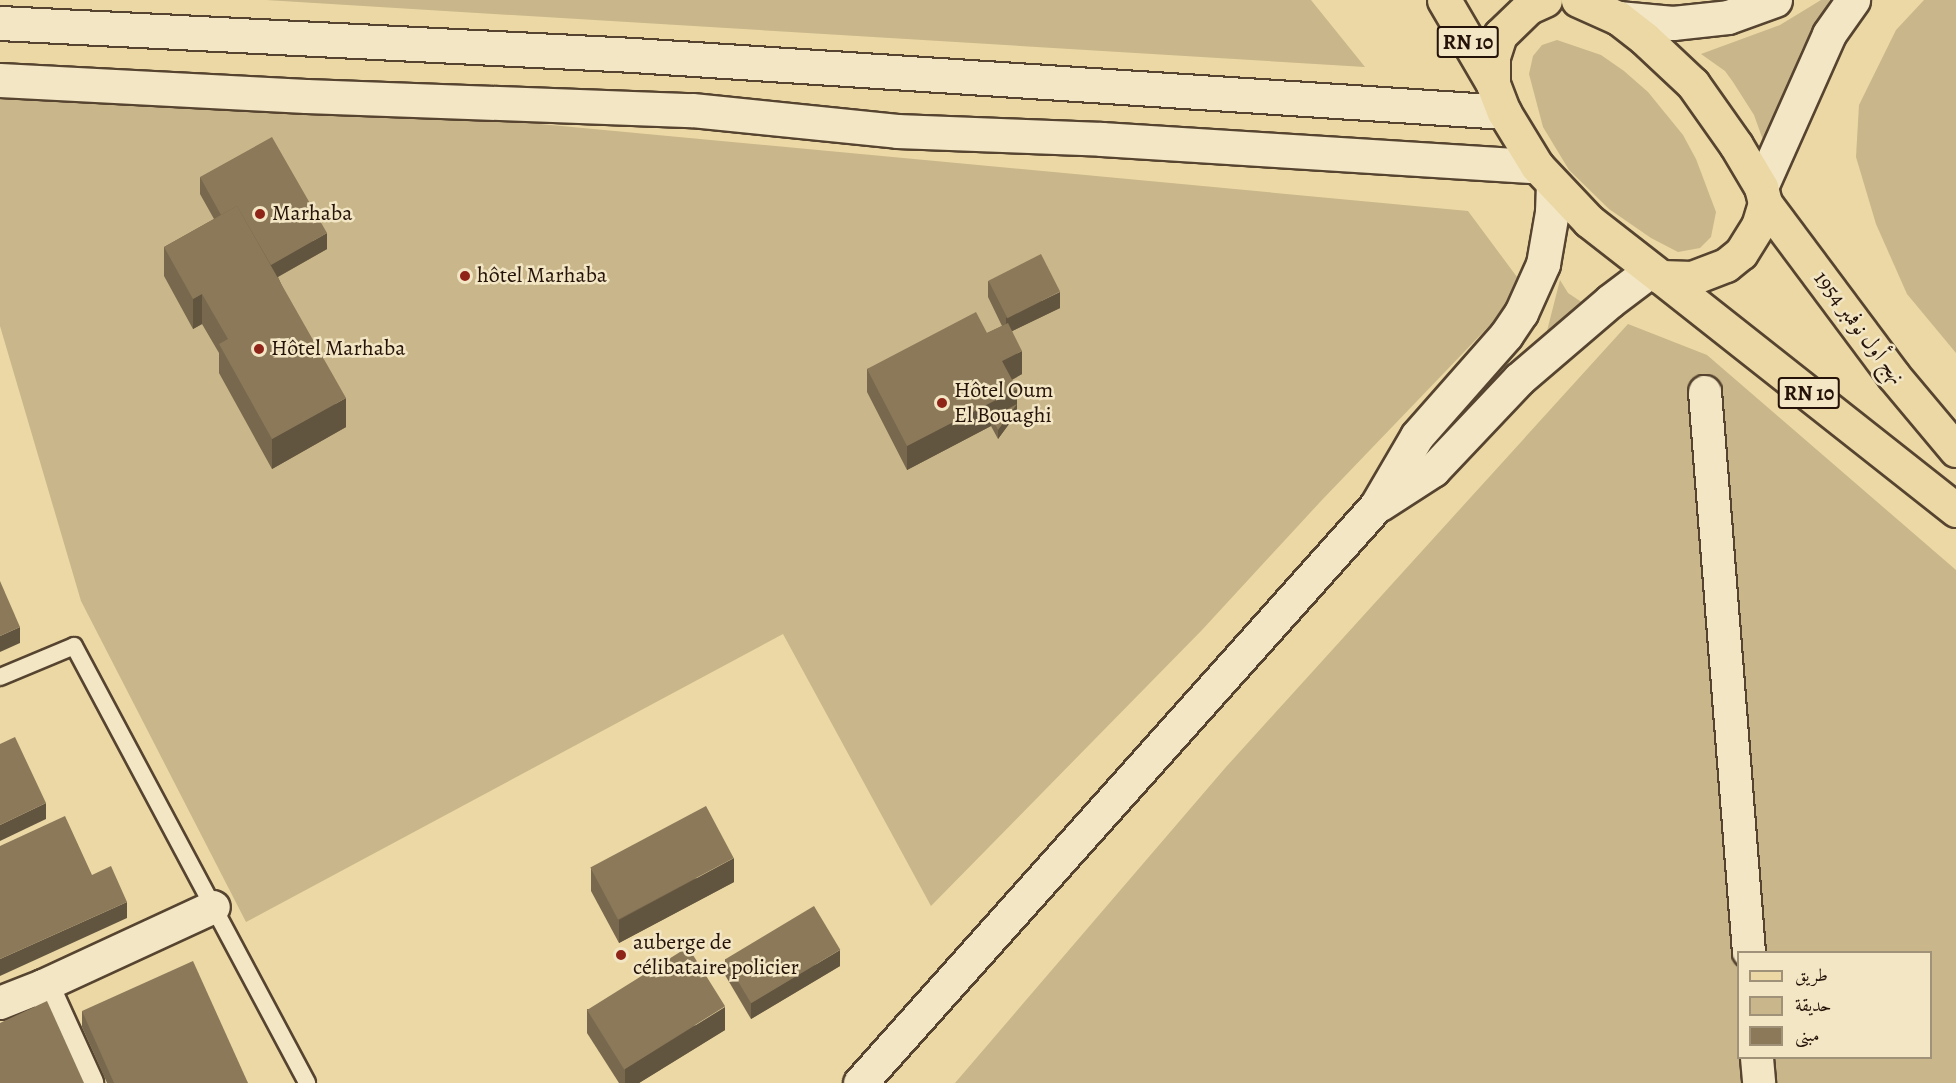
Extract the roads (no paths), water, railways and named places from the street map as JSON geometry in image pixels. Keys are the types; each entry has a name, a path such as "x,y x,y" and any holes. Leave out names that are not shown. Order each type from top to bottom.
{"main road":[{"name":"RN 10","path":"1444,0 1498,98"},
{"path":"1545,0 1529,7 1500,35 1493,57 1498,98 1545,175 1589,221 1656,274 1692,278 1726,265 1741,253 1758,226 1763,195 1829,34 1853,0"},
{"name":"نهج أول نوفمبر 1954","path":"1578,0 1618,18 1644,38 1693,84 1736,145 1763,195 1893,375 1956,450"},
{"path":"1618,18 1673,23 1706,20 1728,17 1775,0"},
{"path":"0,23 1498,98"},
{"path":"0,80 306,96 692,110 897,131 1113,140 1545,175"},
{"path":"860,1083 1376,506 1417,436 1506,335 1521,313 1543,264 1552,212 1545,175"},
{"name":"RN 10","path":"1656,274 1956,510"},
{"path":"1376,506 1433,470 1519,379 1610,301 1656,274"}],"street":[{"path":"1705,392 1749,951"},
{"path":"0,1003 43,986 214,907"},
{"path":"43,986 87,1083"},
{"path":"1757,1059 1759,1083"}],"lane":[{"path":"0,677 74,646 307,1083"}],"place":[{"name":"Marhaba","path":"260,214"},
{"name":"hôtel Marhaba","path":"465,276"},
{"name":"Hôtel Marhaba","path":"259,349"},
{"name":"Hôtel Oum El Bouaghi","path":"942,403"},
{"name":"auberge de célibataire policier","path":"621,955"}]}
